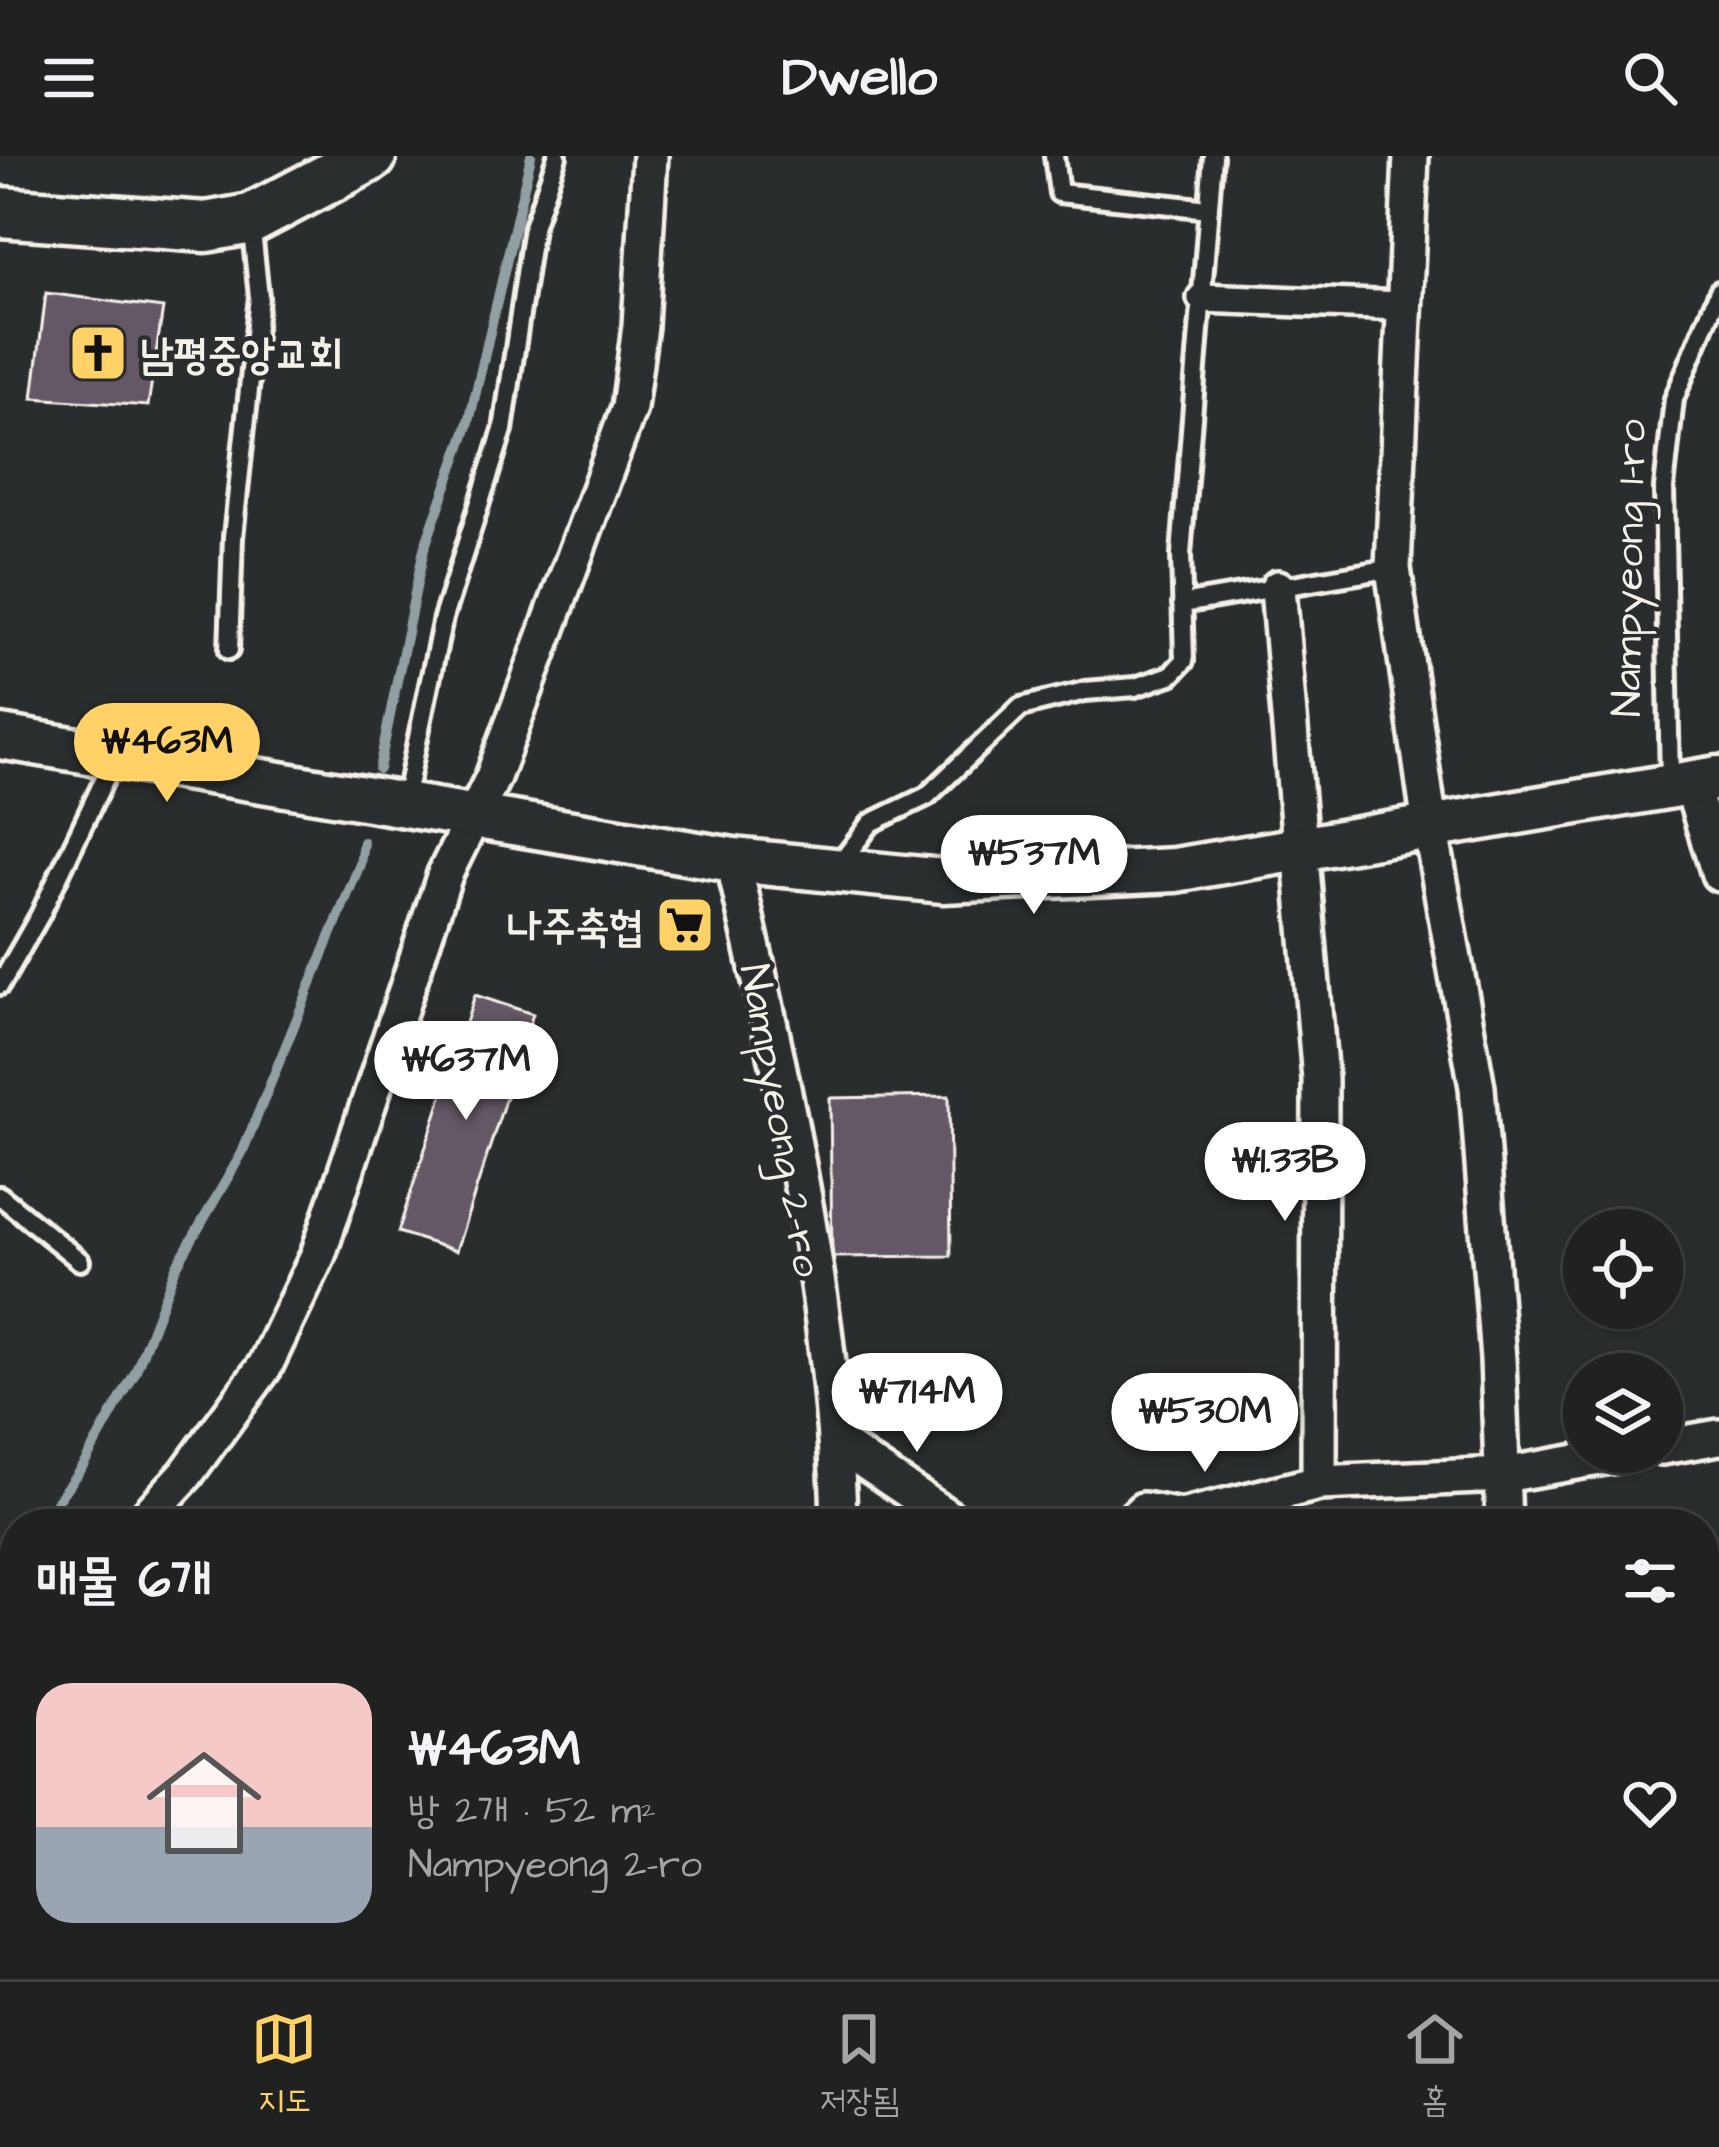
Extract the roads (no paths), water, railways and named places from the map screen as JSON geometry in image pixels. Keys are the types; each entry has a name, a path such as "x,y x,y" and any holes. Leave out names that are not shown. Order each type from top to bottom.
{"main road":[{"path":"0,212 156,227 250,219 371,156"}],"street":[{"path":"154,1509 186,1474 265,1366 309,1274 445,874 476,818 629,408 640,326 650,156"},
{"path":"1411,156 1393,568 1430,826 1477,1087 1504,1509"},
{"path":"1202,298 1402,306"},
{"path":"1278,588 1320,1079 1319,1483"},
{"path":"0,737 733,860 943,880 1101,876 1693,781 1719,874"},
{"name":"Nampyeong 2-ro","path":"733,860 784,1085 837,1443 839,1509"},
{"path":"1683,1443 1719,1437"},
{"path":"837,1443 936,1509"},
{"path":"1213,1509 1319,1483 1504,1474 1563,1464"}],"lane":[{"path":"404,806 442,618 503,430 533,227 556,156"},
{"path":"1054,156 1059,193 1209,209"},
{"path":"833,872 871,823 927,796 1021,707 1171,675 1184,661 1181,555 1213,156"},
{"path":"229,650 244,410 259,297 250,219"},
{"name":"Nampyeong 1-ro","path":"1693,781 1664,488 1675,399 1719,291"},
{"path":"1182,604 1393,568"},
{"path":"0,985 40,915 115,757"},
{"path":"0,1196 80,1261"}],"waterway":[{"path":"379,769 424,549 468,426 531,156"},
{"path":"51,1509 84,1464 135,1373 176,1267 242,1153 360,864 363,842"}],"place":[{"name":"남평중앙교회","path":"98,353"},
{"name":"나주축협","path":"685,925"}]}
